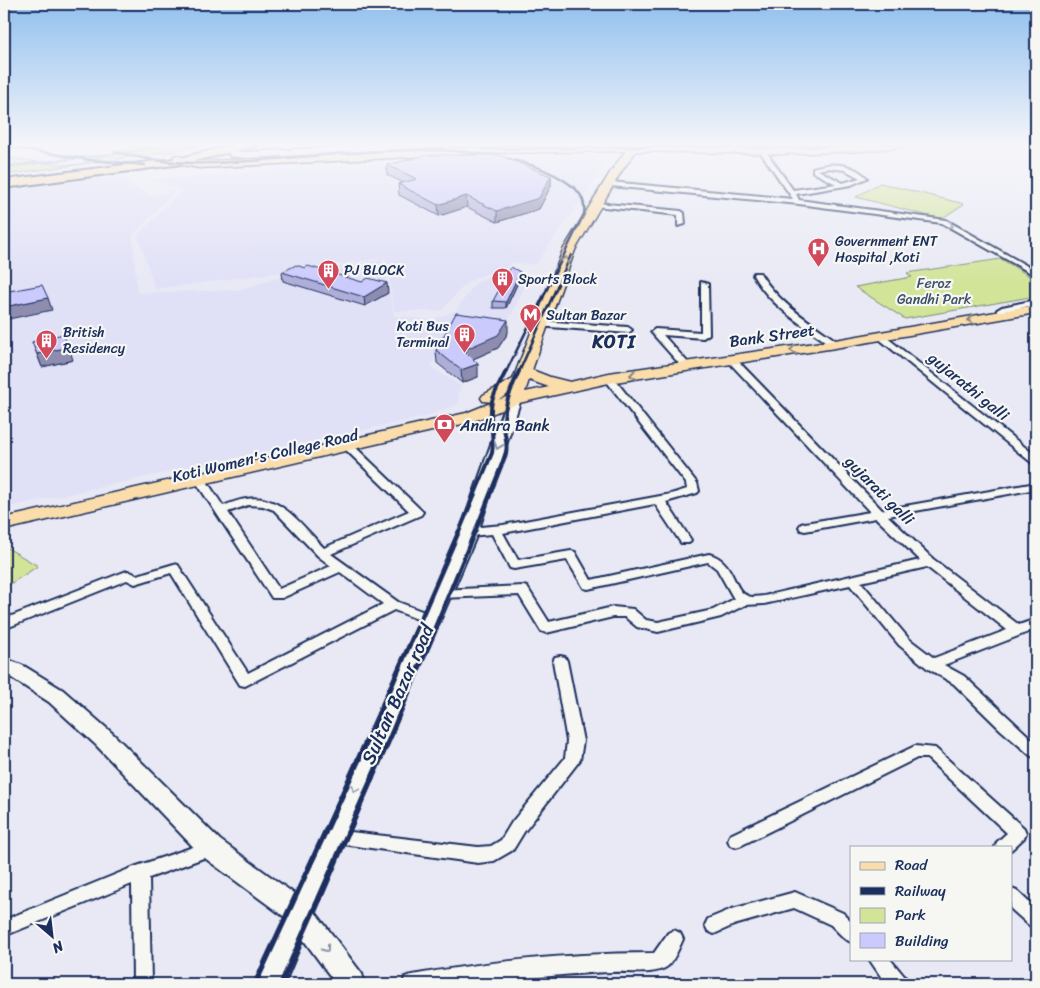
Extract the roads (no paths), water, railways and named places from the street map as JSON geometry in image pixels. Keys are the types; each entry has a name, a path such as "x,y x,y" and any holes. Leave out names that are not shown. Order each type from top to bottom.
{"main road":[{"path":"572,387 545,380 520,384 540,324 569,250 606,190"},
{"name":"Bank Street","path":"520,384 572,387 609,378 835,344 1036,309"},
{"name":"Koti Women's College Road","path":"4,524 471,417 520,384"},
{"name":"Koti Women's College Road","path":"4,515 250,457 444,415 477,404 520,384"},
{"name":"Sultan Bazar road","path":"270,984 469,532 520,384"},
{"path":"4,665 17,671 56,696 104,739 211,848 300,913 352,984"}],"street":[{"path":"674,190 799,202 944,221 1036,274"},
{"path":"799,202 792,192 804,190"},
{"path":"596,205 681,213 680,224"},
{"path":"757,275 762,285 773,298 835,344"},
{"path":"686,366 655,332 704,335 706,332 704,284"},
{"path":"1000,316 1000,312 1005,309 1036,302"},
{"path":"540,324 628,330"},
{"name":"gujarathi galli","path":"881,336 1036,461"},
{"name":"gujarati galli","path":"731,359 880,515 929,562 1018,632"},
{"path":"469,532 495,529 692,491 691,483 609,378"},
{"path":"322,553 417,512 347,445"},
{"path":"200,479 276,595 340,567"},
{"path":"806,527 1036,486"},
{"path":"658,499 685,540"},
{"path":"221,510 247,502 265,503 278,508 322,553 340,567 393,605 430,619"},
{"path":"495,529 514,565 571,555 588,585 709,558 716,560 722,565 744,600"},
{"path":"441,594 523,590 546,628 613,612 628,612 642,624 658,627 716,614 744,600 764,600 852,578 929,562"},
{"path":"4,624 128,576 135,580 174,568 245,681 393,605"},
{"path":"852,578 904,642 932,664 959,680 1036,752"},
{"path":"932,664 1036,624"},
{"path":"334,837 478,855 500,850 507,845 518,827 572,760 575,741 560,661"},
{"path":"736,840 916,752 930,752 1018,833 1003,846"},
{"path":"4,928 140,873 211,848"},
{"path":"140,873 142,984"},
{"path":"1012,898 1036,920"},
{"path":"714,925 732,917 795,900 837,919 850,932"},
{"path":"412,984 502,970 550,965 654,962 662,960 674,939"},
{"path":"879,960 898,984"}],"railway":[{"path":"506,372 584,214 583,200 577,190"},
{"path":"519,372 571,255"},
{"path":"459,532 492,453 492,401 506,371"},
{"path":"475,532 506,454 507,443 504,427 506,405 519,371"},
{"path":"371,734 459,531"},
{"path":"391,734 475,531"},
{"path":"255,984 371,733"},
{"path":"281,984 392,733"}],"place":[{"name":"Government ENT Hospital ,Koti","path":"819,268"},
{"name":"PJ BLOCK","path":"328,289"},
{"name":"Sports Block","path":"502,298"},
{"name":"Sultan Bazar","path":"530,334"},
{"name":"Koti Bus Terminal","path":"465,353"},
{"name":"British Residency","path":"47,359"},
{"name":"Andhra Bank","path":"444,444"}],"district":[{"name":"KOTI","path":"614,342"}],"park label":[{"name":"Feroz Gandhi Park","path":"934,292"}]}
